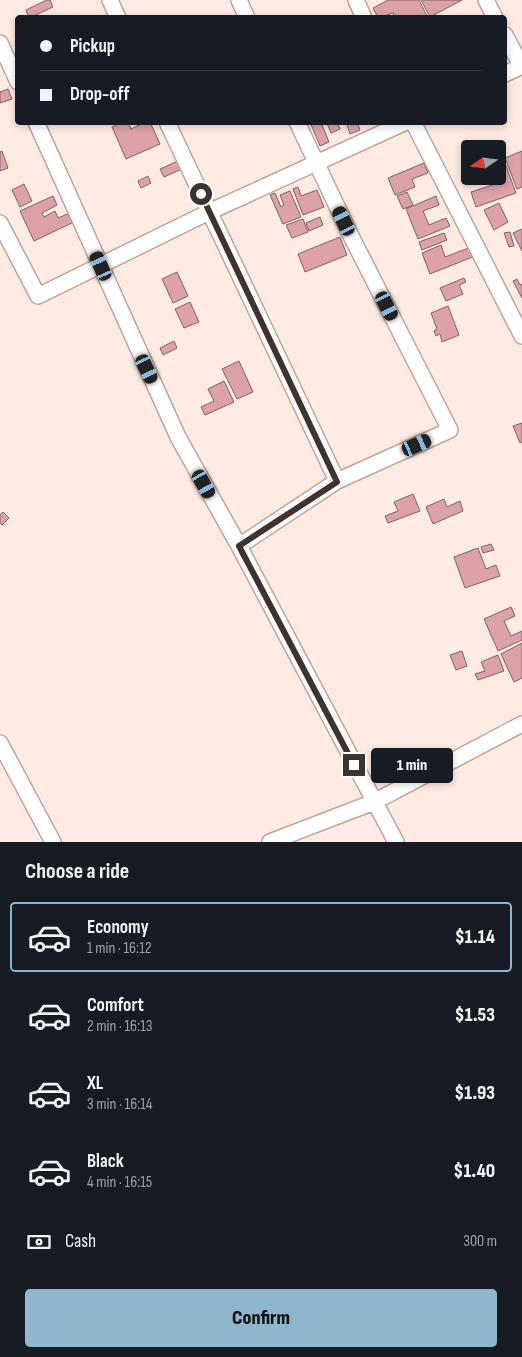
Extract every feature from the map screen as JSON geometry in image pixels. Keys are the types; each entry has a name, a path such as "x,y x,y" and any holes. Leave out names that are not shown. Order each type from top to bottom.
{"street":[{"path":"110,0 117,15"},
{"path":"239,0 246,15"},
{"path":"356,0 363,15"},
{"path":"486,0 494,15"},
{"path":"507,39 522,66 507,73"},
{"path":"0,43 15,76"},
{"path":"37,125 178,437 239,546 396,842"},
{"path":"168,125 337,482"},
{"path":"239,546 337,482 450,430 298,125"},
{"path":"0,223 38,296 209,212 399,125"},
{"path":"415,125 522,336"},
{"path":"270,842 374,802 522,724"},
{"path":"0,743 52,842"}],"building":[{"path":"47,0 50,0 53,7 36,15 28,15 26,10"},
{"path":"388,0 419,0 426,15 394,15 393,13 376,15 373,8"},
{"path":"421,0 462,0 434,15 429,15"},
{"path":"8,89 12,99 0,103 0,92"},
{"path":"129,125 131,129 139,125 151,125 160,144 126,159 112,127"},
{"path":"311,125 322,125 329,142 320,146"},
{"path":"328,125 338,125 340,129 331,133"},
{"path":"347,125 358,125 360,130 350,134"},
{"path":"2,151 8,168 0,171 0,152"},
{"path":"522,151 522,187 517,189 506,158"},
{"path":"178,161 182,169 164,177 160,169"},
{"path":"424,163 428,173 412,179 415,187 395,195 388,178"},
{"path":"506,166 516,193 476,207 471,192 493,185 506,185"},
{"path":"148,176 151,183 141,188 138,181"},
{"path":"24,184 32,201 20,207 12,190"},
{"path":"298,187 301,196 317,190 324,207 303,215 293,189"},
{"path":"290,191 301,217 283,224 270,195 275,193 281,207 284,205 280,195"},
{"path":"407,192 413,205 403,209 397,196"},
{"path":"53,196 57,205 42,213 44,217 55,211 58,218 72,212 76,221 34,241 20,211"},
{"path":"436,196 439,205 423,211 429,225 446,218 450,226 418,239 406,209"},
{"path":"499,203 508,222 494,230 484,210"},
{"path":"320,217 323,225 309,231 306,223"},
{"path":"303,219 308,232 292,238 286,225"},
{"path":"522,229 522,251 513,233"},
{"path":"510,232 514,246 509,247 504,233"},
{"path":"444,233 447,240 422,250 419,242"},
{"path":"340,237 347,255 305,272 298,254"},
{"path":"441,245 445,257 471,247 475,256 430,274 422,253"},
{"path":"177,272 188,296 173,303 162,279"},
{"path":"464,278 466,282 459,285 463,294 446,301 440,288"},
{"path":"517,279 520,285 522,284 522,298 513,281"},
{"path":"190,302 199,322 184,328 175,309"},
{"path":"448,306 459,335 442,342 440,334 436,336 434,331 437,329 431,313"},
{"path":"174,341 177,348 163,355 160,348"},
{"path":"239,361 253,392 237,399 222,369"},
{"path":"224,381 234,402 205,415 201,407 214,401 208,389"},
{"path":"522,423 522,442 520,443 513,426"},
{"path":"413,494 420,511 388,523 385,516 398,511 394,502"},
{"path":"444,499 447,507 460,501 463,511 433,524 426,507"},
{"path":"3,512 9,518 2,525 0,523 0,515"},
{"path":"491,544 494,550 483,553 481,547"},
{"path":"478,548 486,569 496,565 500,576 465,588 454,557"},
{"path":"511,607 515,616 504,621 511,636 522,631 522,640 498,651 484,619"},
{"path":"522,643 522,678 514,682 501,654"},
{"path":"462,651 467,666 456,670 450,655"},
{"path":"498,655 504,671 478,680 475,674 485,671 481,662"}],"route":[{"path":"201,194 337,482 239,546 354,765"}]}
